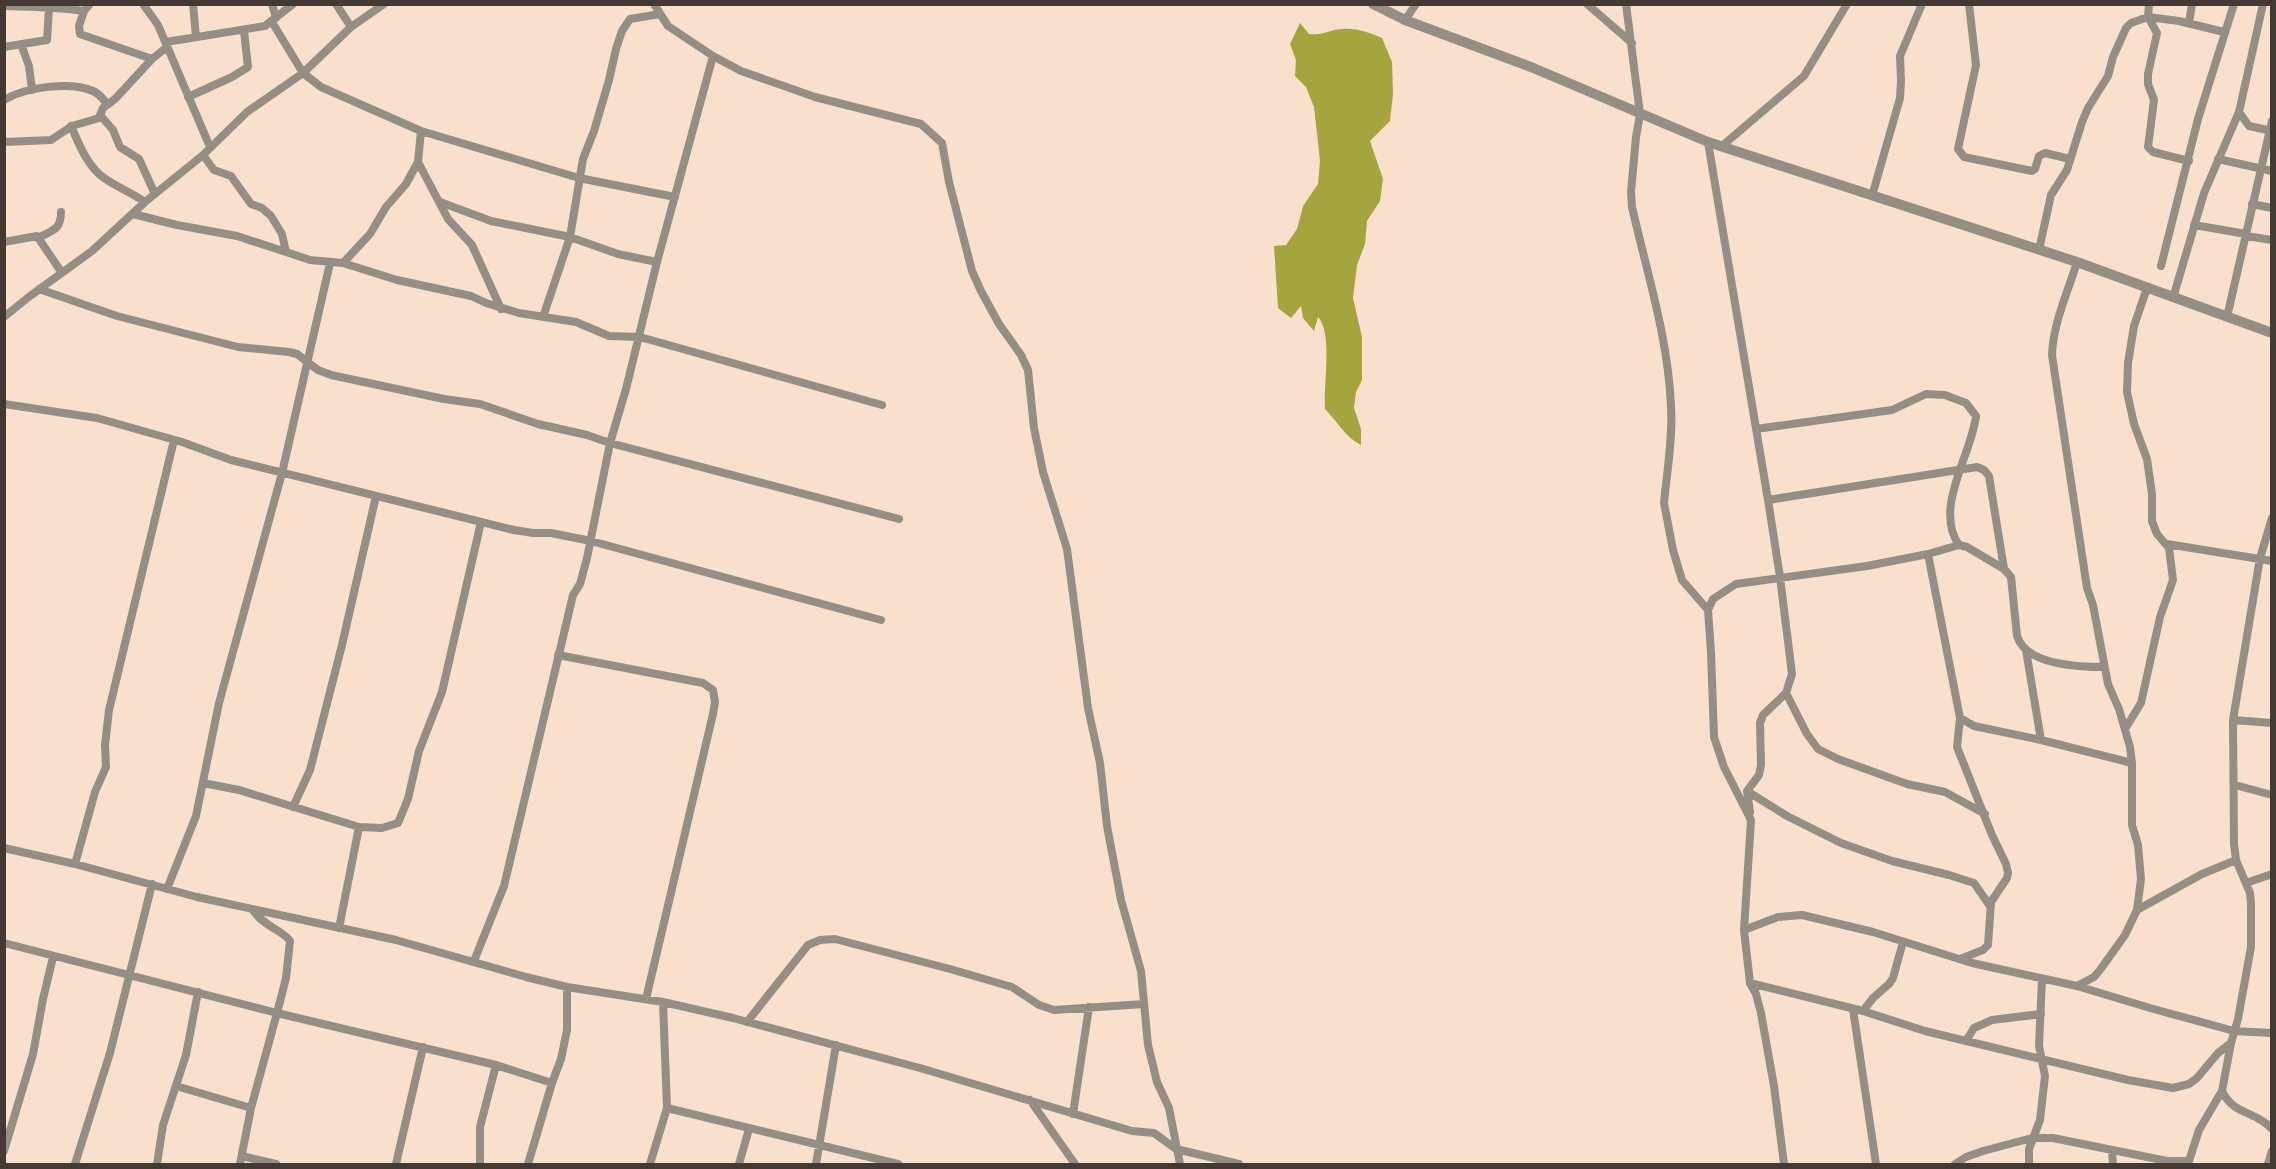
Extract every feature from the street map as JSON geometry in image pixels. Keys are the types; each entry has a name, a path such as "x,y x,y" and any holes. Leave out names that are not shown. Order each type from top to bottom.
{"street":[{"path":"143,4 158,25 210,147"},
{"path":"193,4 196,37"},
{"path":"272,4 274,20 303,73 321,87 421,131 579,178 675,197"},
{"path":"4,142 51,140 71,126 98,119 107,104 134,81 167,45 196,37 265,26 293,4"},
{"path":"336,4 351,27"},
{"path":"4,317 92,251 145,201 203,155 247,112 303,73 351,27 384,4"},
{"path":"654,4 668,26 713,57 755,77 815,97 921,124 942,143 951,192 972,271 999,324 1022,355 1028,370 1034,428 1043,472 1067,549 1088,708 1100,763 1109,835 1121,900 1141,971 1148,1045 1157,1082 1169,1108 1180,1164"},
{"path":"1373,4 1405,20 1531,67 1640,114 1690,132 1708,142 2039,249 2271,333"},
{"path":"1405,20 1416,4"},
{"path":"1587,4 1632,43"},
{"path":"1626,4 1640,114 1636,137 1632,207 1658,306 1670,387 1671,410 1665,516 1682,580 1708,610"},
{"path":"1722,146 1804,75 1847,4"},
{"path":"1872,196 1900,98 1900,56 1922,4"},
{"path":"1970,4 1976,64 1958,149 1960,154 1964,158 2032,171 2035,169 2039,156 2043,154 2070,159"},
{"path":"2149,4 2148,17 2157,33 2148,74 2148,84 2154,100 2148,147 2153,152 2189,161"},
{"path":"2189,23 2192,4"},
{"path":"2161,266 2198,119 2234,4"},
{"path":"2173,298 2194,225 2218,159 2239,112 2264,4 2271,8"},
{"path":"4,6 49,9 87,8 79,26 80,34 152,59"},
{"path":"4,47 47,39 49,9"},
{"path":"543,317 570,237 583,159 609,80 615,49 622,31 630,20 660,14"},
{"path":"2039,249 2051,195 2067,170 2088,108 2103,87 2126,28 2131,23 2148,17 2189,23 2224,32"},
{"path":"188,97 248,67 244,31"},
{"path":"21,44 29,66 32,90"},
{"path":"474,961 504,886 573,595 580,584 591,541 610,443 713,57"},
{"path":"4,100 17,93 62,87 84,88 99,94 107,104"},
{"path":"2239,112 2249,126 2270,131"},
{"path":"100,115 110,126 120,147 140,159 155,194"},
{"path":"2227,317 2271,121"},
{"path":"71,126 85,156 96,171 145,201"},
{"path":"343,264 370,234 386,207 406,184 418,162 421,131"},
{"path":"1708,142 1768,500 1791,658 1792,674 1786,693 1763,715 1759,775 1747,791 1751,820 1744,930 1750,983 1756,994 1761,1014 1774,1086 1784,1164"},
{"path":"203,155 211,168 231,176 251,204 262,208 271,216 282,234 286,252"},
{"path":"2218,159 2271,171"},
{"path":"418,162 448,219 472,245 501,309"},
{"path":"440,202 491,221 570,237 618,254 657,262"},
{"path":"2252,204 2271,208"},
{"path":"38,238 58,227 61,212"},
{"path":"133,214 237,236 310,260 343,264 397,280 471,296 501,309 576,322 609,336 640,337 882,405"},
{"path":"2194,225 2271,240"},
{"path":"4,242 35,235 62,273"},
{"path":"2077,262 2052,342 2052,355 2078,534 2104,667 2125,729 2132,763 2132,825 2137,842 2141,879 2137,910 2125,935 2094,977 2078,986"},
{"path":"167,889 196,816 219,703 282,473 330,263"},
{"path":"2125,729 2141,703 2160,617 2173,585 2172,555 2167,544 2157,534 2152,521 2152,494 2147,459 2134,423 2127,392 2128,363 2134,326 2147,288"},
{"path":"39,289 117,315 238,347 289,352 307,360 318,370 331,375 444,399 480,404 538,424 587,435 899,519"},
{"path":"1756,429 1892,410 1926,394 1945,394 1966,403 1976,416 1975,431 1959,470 1950,520 1951,530 1959,545"},
{"path":"4,404 97,417 231,460 514,530 551,533 591,541 881,620"},
{"path":"75,864 96,792 106,767 105,744 109,710 174,440"},
{"path":"1768,500 1977,467 1989,476 2004,569"},
{"path":"293,807 310,770 342,645 376,496"},
{"path":"1955,1164 1983,1151 2032,1138 2053,1138 2112,1151 2189,1163 2199,1130 2222,1091 2251,947 2251,903 2246,883 2236,860 2233,816 2235,785 2233,720 2260,558 2271,518"},
{"path":"203,783 239,790 359,827 382,828 398,823 408,799 419,751 441,692 481,522"},
{"path":"2167,544 2271,561"},
{"path":"1751,820 1724,767 1714,737 1708,610 1713,599 1736,584 1867,566 1928,554 1959,545 1967,547 2004,569 2011,577 2017,636 2019,644 2026,650 2043,659 2071,666 2104,667"},
{"path":"1928,554 1960,718 1957,747 2008,873 1990,906 1988,945 1983,951 1960,959"},
{"path":"2026,650 2042,740"},
{"path":"558,655 703,683 713,690 716,702 646,999"},
{"path":"1786,693 1807,734 1818,749 1838,759 1907,784 1945,792 1985,815"},
{"path":"1960,718 1974,726 2042,740 2132,763"},
{"path":"2233,720 2271,723"},
{"path":"2235,785 2271,795"},
{"path":"1747,791 1787,816 1841,843 1892,861 1949,874 1974,884 1990,906"},
{"path":"339,928 359,827"},
{"path":"4,848 253,910 396,939 567,987 663,1002 747,1022 1030,1099 1132,1131 1154,1133 1176,1149 1239,1164"},
{"path":"2137,910 2202,874 2236,860"},
{"path":"2246,883 2271,874"},
{"path":"75,1164 110,1053 152,884"},
{"path":"253,910 259,919 288,937 290,941 286,978 251,1108 241,1160 276,1164"},
{"path":"1744,930 1778,917 1802,915 1873,932 1960,959 2078,986 2234,1031 2271,1034"},
{"path":"747,1022 808,945 820,940 835,939 1012,987 1039,1005 1054,1010 1144,1004"},
{"path":"1863,1011 1893,978 1903,942"},
{"path":"4,944 496,1065 552,1083"},
{"path":"4,1151 33,1054 43,999 54,957"},
{"path":"2029,1164 2029,1149 2038,1129 2043,1105 2045,1076 2039,1046 2042,979"},
{"path":"1750,983 1863,1011 1925,1031 2128,1080 2173,1088 2189,1084 2197,1078 2218,1053 2231,1043"},
{"path":"528,1164 561,1059 567,1030 567,987"},
{"path":"157,1164 163,1125 194,1023 198,992"},
{"path":"650,1164 667,1108 663,1002"},
{"path":"1073,1114 1089,1007"},
{"path":"1853,1009 1876,1164"},
{"path":"1966,1041 1974,1028 1992,1020 2041,1014"},
{"path":"816,1164 836,1046"},
{"path":"396,1164 423,1047"},
{"path":"480,1164 480,1127 496,1065"},
{"path":"176,1086 251,1108"},
{"path":"2222,1091 2238,1111 2259,1117 2271,1130"},
{"path":"1030,1099 1075,1164"},
{"path":"667,1108 898,1164"},
{"path":"739,1164 749,1129"},
{"path":"2112,1151 2113,1164"},
{"path":"2268,1164 2271,1151"}],"shaded area":[{"path":"1300,23 1309,34 1348,29 1363,31 1382,38 1392,62 1393,94 1390,121 1370,141 1383,179 1380,201 1367,221 1365,244 1357,265 1353,298 1362,337 1362,380 1356,392 1354,408 1361,429 1361,445 1346,433 1325,409 1326,347 1323,325 1318,317 1314,331 1303,318 1301,306 1291,318 1278,308 1274,246 1286,245 1297,229 1303,206 1318,184 1320,161 1314,107 1306,87 1295,76 1296,60 1290,44"}]}
